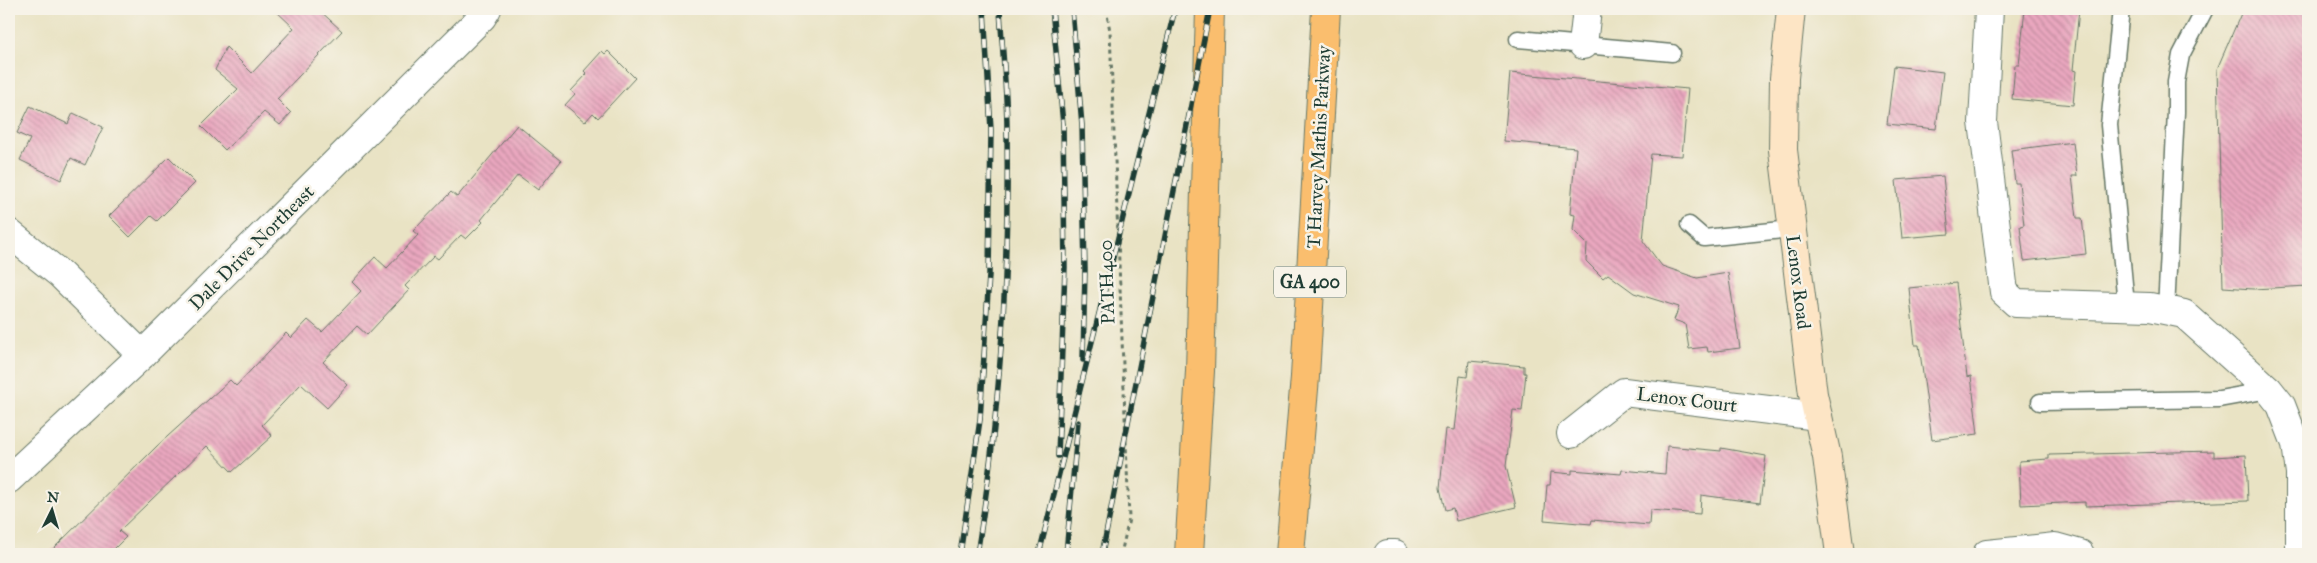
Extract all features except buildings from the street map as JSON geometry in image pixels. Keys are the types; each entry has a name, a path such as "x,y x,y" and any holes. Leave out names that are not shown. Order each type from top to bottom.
{"highway":[{"path":"1189,554 1200,371 1210,9"},
{"name":"T Harvey Mathis Parkway","path":"1290,554 1305,377 1326,9"}],"street":[{"name":"Dale Drive Northeast","path":"9,479 142,355 482,17 487,9"},
{"path":"1583,45 1587,9"},
{"name":"Lenox Road","path":"1791,9 1784,78 1783,150 1813,394 1827,457 1840,554"},
{"path":"1989,9 1983,122 2004,292 2016,303 2126,306 2166,310 2184,314 2269,390 2281,405 2296,444 2300,473 2300,554"},
{"path":"9,232 60,274 142,355"},
{"name":"Lenox Court","path":"1571,434 1624,392 1818,416"},
{"path":"1987,554 2028,552 2055,547 2080,554"}],"lane":[{"path":"2121,9 2109,125 2126,306"},
{"path":"2166,310 2176,82 2181,55 2205,9"},
{"path":"1518,39 1672,52"},
{"path":"1689,225 1704,238 1792,229"},
{"path":"2040,402 2220,399 2269,390"}],"path":[{"name":"PATH400","path":"1106,9 1110,31 1129,519 1121,554"}],"railway":[{"path":"960,554 980,420 989,275 991,130 984,9"},
{"path":"977,554 992,449 1004,290 1007,115 1000,9"},
{"path":"1052,9 1063,124 1065,267 1058,456"},
{"path":"1072,9 1082,125 1085,270 1083,360"},
{"path":"1039,554 1175,9"},
{"path":"1102,554 1210,9"},
{"path":"1066,554 1078,422"}]}
